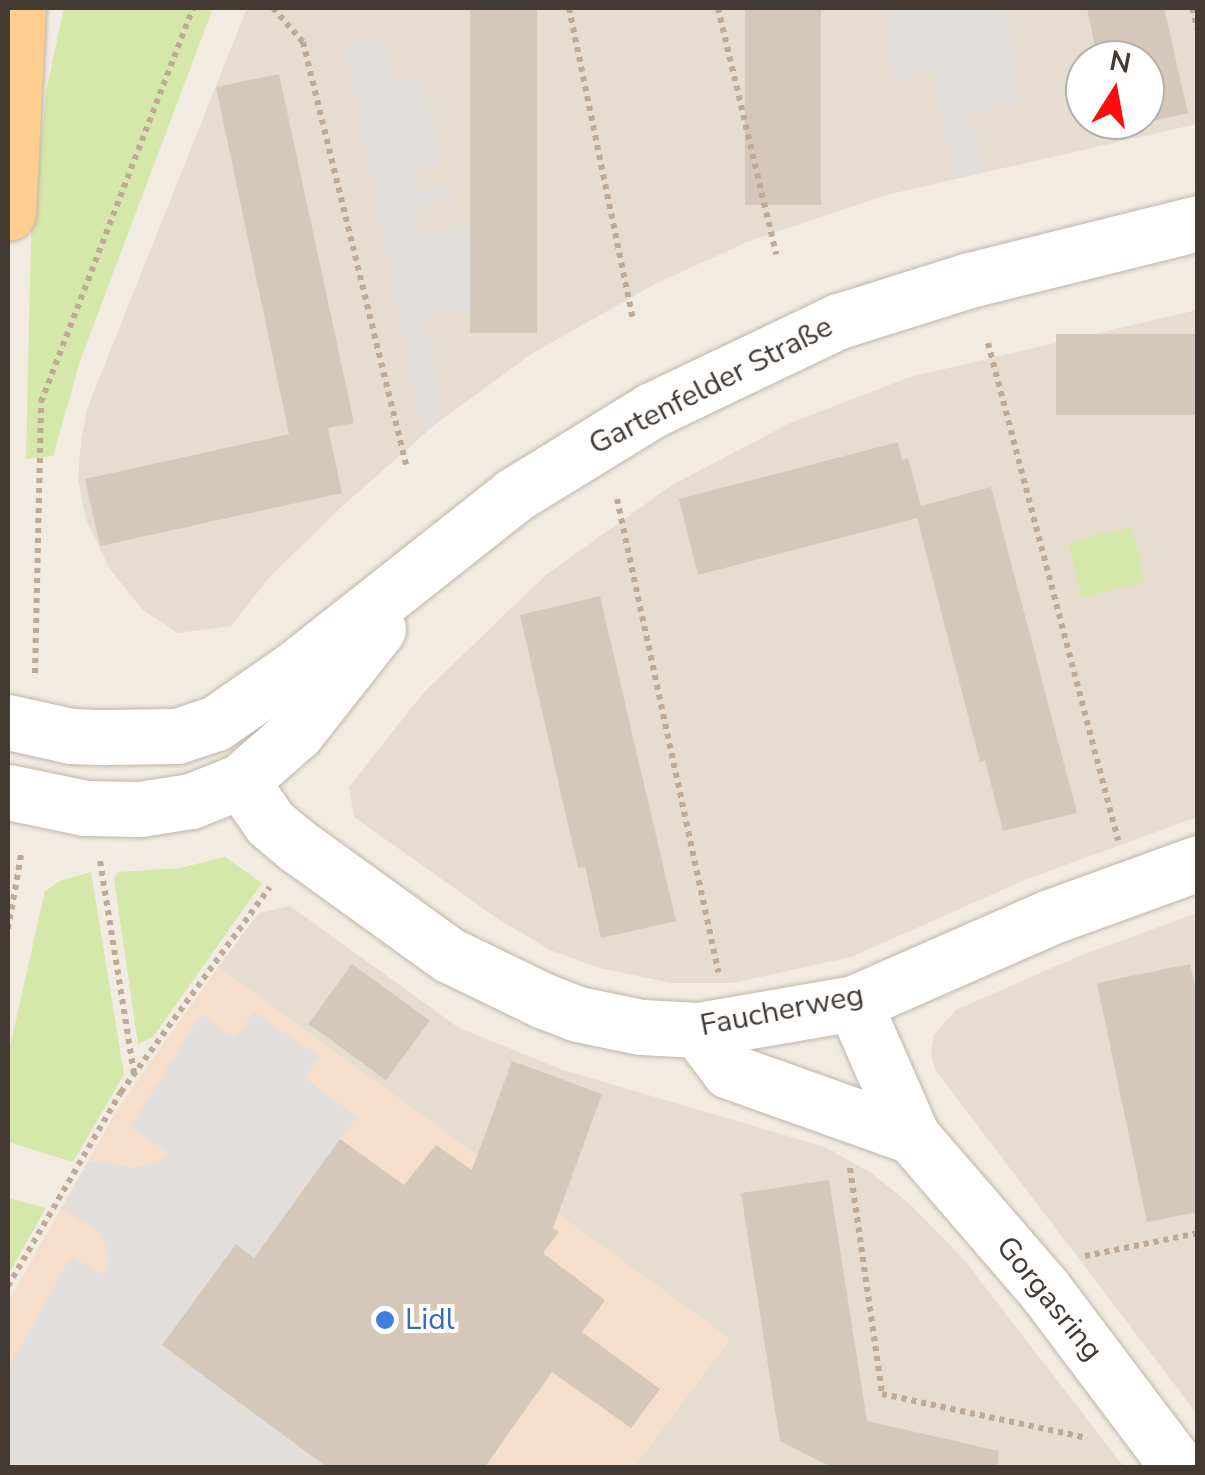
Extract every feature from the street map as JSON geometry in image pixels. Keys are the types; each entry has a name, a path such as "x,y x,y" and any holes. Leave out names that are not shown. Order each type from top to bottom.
{"main road":[{"path":"8,213 18,8"}],"street":[{"name":"Gartenfelder Straße","path":"8,722 71,736 105,737 177,736 216,723 430,564 488,514 568,458 652,410 796,338 970,280 1198,222"},
{"name":"Gartenfelder Straße","path":"8,792 85,808 140,810 191,800 241,781 298,732 430,564"},
{"name":"Faucherweg","path":"241,781 270,823 449,955 578,1014 641,1027 710,1011 854,1003 1050,917 1198,863"},
{"name":"Gorgasring","path":"854,1003 912,1136 1044,1290 1180,1468"},
{"name":"Gorgasring","path":"710,1011 729,1070 912,1136"}],"path":[{"path":"35,618 40,402 194,8"},
{"path":"273,8 304,42 406,465"},
{"path":"570,8 633,318"},
{"path":"718,8 776,254"},
{"path":"1192,8 1198,30"},
{"path":"988,343 1122,852"},
{"path":"617,499 710,1011"},
{"path":"100,861 134,1075"},
{"path":"8,1286 134,1075 274,880"},
{"path":"8,929 14,896"},
{"path":"849,1158 882,1394 1098,1440 1137,1411"},
{"path":"1044,1290 1068,1260 1198,1233"}],"shaded area":[{"path":"247,8 1197,8 1197,124 1165,131 1165,40 1065,40 1065,140 1127,140 886,195 747,242 655,284 531,354 433,426 268,579 231,626 178,633 142,609 110,569 86,520 78,478 87,409"},
{"path":"882,8 1005,8 1021,104 969,113 982,171 952,178 935,73 894,79"},
{"path":"384,38 392,82 424,77 440,165 411,172 416,192 453,186 451,200 416,207 420,232 468,224 482,309 426,318 442,419 423,435 345,46"},
{"path":"1197,310 1197,817 1027,879 851,957 733,983 671,983 600,968 550,950 495,917 354,817 349,787 424,692 546,575 672,485 790,423 910,377"},
{"path":"290,906 459,1028 563,1070 825,1147 873,1174 913,1207 965,1261 1124,1467 634,1467 730,1339 218,967 259,913"},
{"path":"1197,913 1197,1414 936,1071 931,1054 934,1035 956,1010 1077,957"},
{"path":"218,967 730,1339 634,1467 8,1468 8,1302 117,1110"},
{"path":"254,1012 320,1057 305,1078 357,1117 254,1258 235,1245 162,1345 328,1467 8,1468 8,1369 71,1256 103,1274 108,1268 108,1250 98,1231 61,1209 89,1161 134,1168 160,1162 167,1152 130,1127 201,1014 235,1038"}],"green space":[{"path":"64,8 213,8 80,361 53,456 26,459 31,237 46,92"},
{"path":"1132,527 1145,583 1081,597 1069,542"},
{"path":"225,857 262,883 153,1037 138,1044 114,879 118,872 180,868"},
{"path":"91,872 124,1074 73,1162 8,1142 8,1056 45,891 60,881"},
{"path":"8,1198 46,1208 8,1275"}],"building":[{"path":"470,8 537,8 537,333 470,333"},
{"path":"745,8 821,8 821,205 745,205"},
{"path":"1087,8 1164,8 1188,113 1165,118 1165,40 1094,40"},
{"path":"279,74 354,423 328,428 342,493 100,546 85,479 289,434 216,87"},
{"path":"1056,334 1198,334 1198,415 1056,415"},
{"path":"898,442 902,460 908,458 921,506 991,487 1077,813 1003,831 985,760 980,762 917,518 698,575 679,499"},
{"path":"600,596 676,921 601,938 585,867 578,868 520,615"},
{"path":"352,964 430,1020 386,1080 309,1024"},
{"path":"1190,964 1198,998 1198,1212 1147,1222 1097,983"},
{"name":"Lidl","path":"512,1061 602,1094 553,1228 559,1232 543,1253 605,1300 582,1332 660,1389 631,1428 552,1372 484,1468 328,1468 162,1345 236,1244 254,1258 340,1139 404,1185 436,1145 472,1170"},
{"path":"829,1180 867,1421 999,1451 997,1468 833,1468 780,1441 741,1193"}],"place":[{"name":"Lidl","path":"385,1320"}]}
